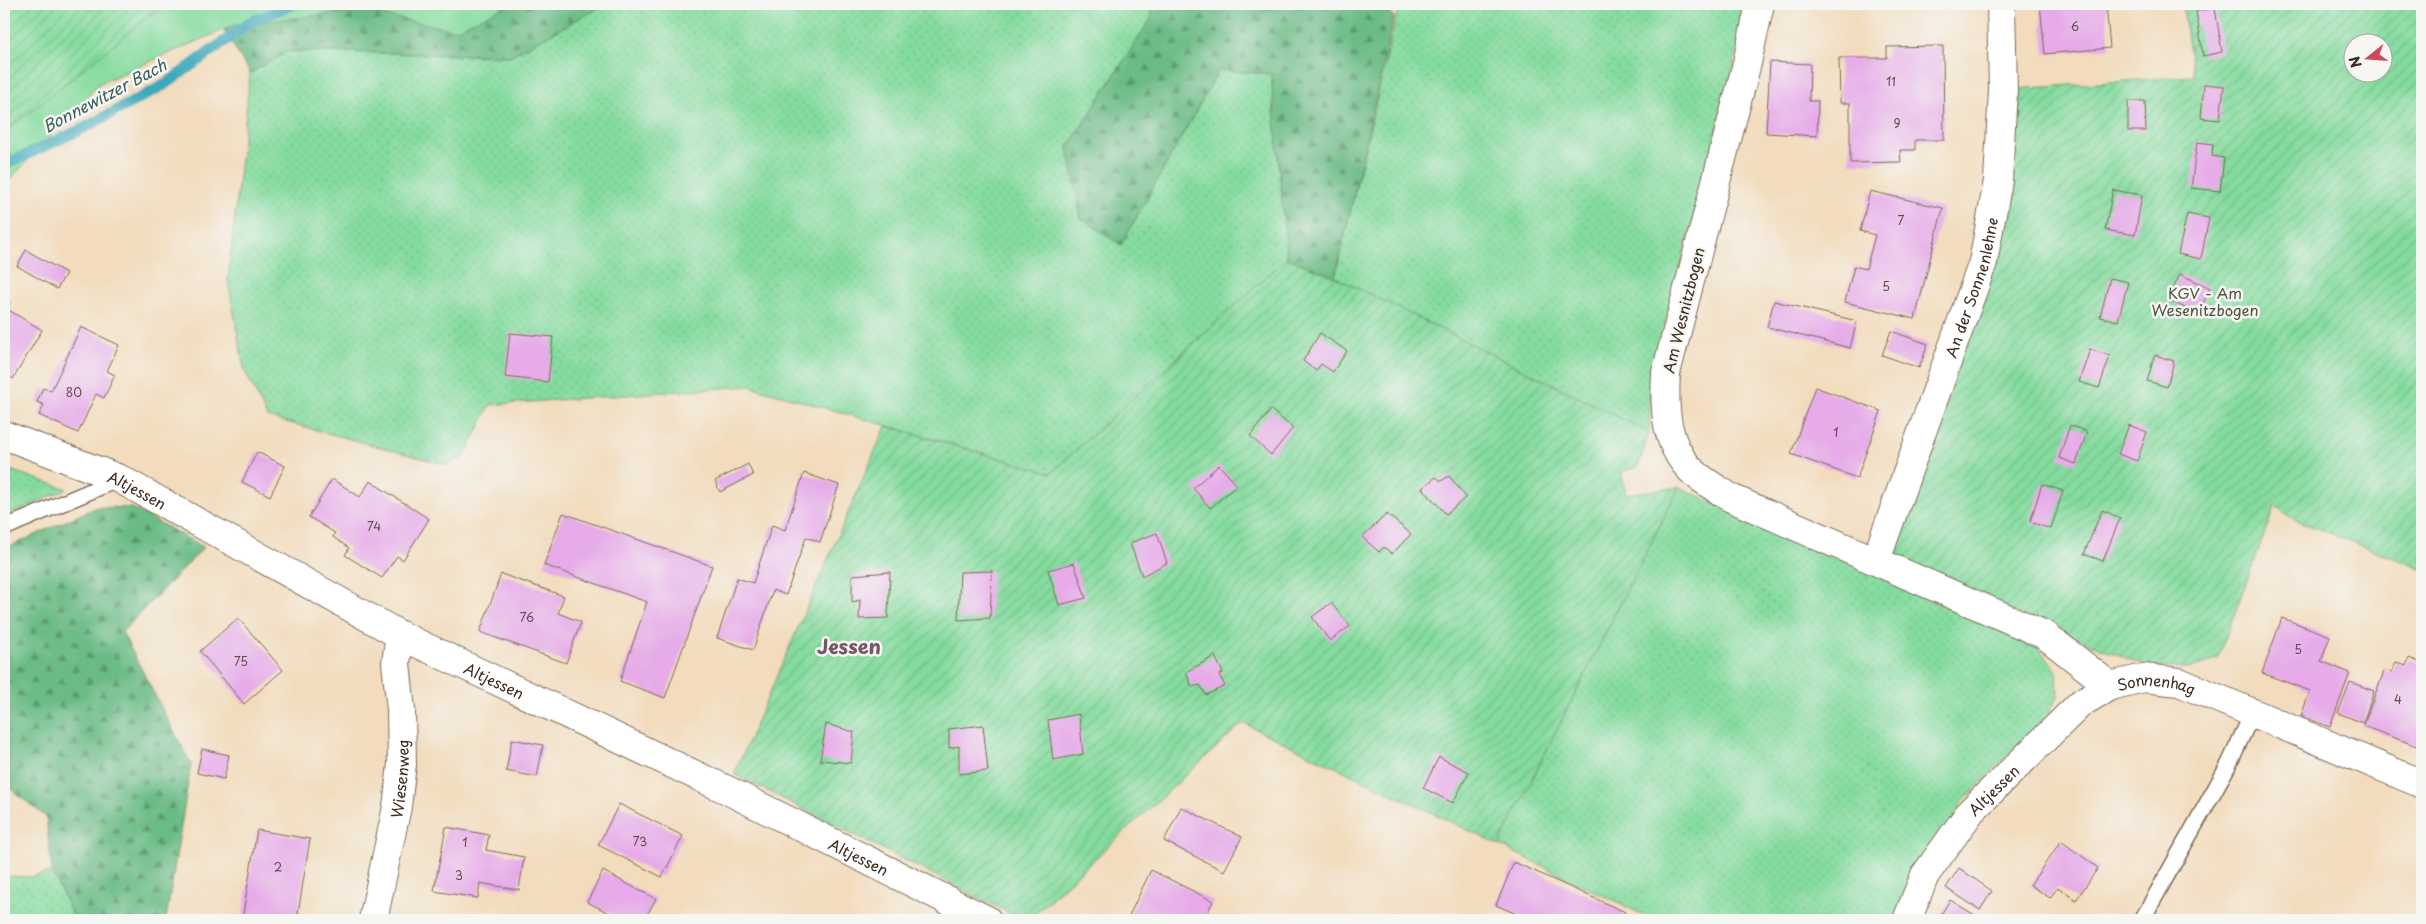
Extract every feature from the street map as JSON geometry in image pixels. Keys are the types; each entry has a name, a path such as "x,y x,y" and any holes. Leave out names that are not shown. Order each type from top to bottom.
{"street":[{"name":"Am Wesnitzbogen","path":"1760,4 1748,63 1666,373 1664,402 1671,442 1690,469 1731,498 1876,560"},
{"name":"An der Sonnenlehne","path":"1876,560 1983,262 1998,181 2003,90 2001,4"},
{"name":"Altjessen","path":"4,435 120,479 400,636 727,790 987,920"},
{"name":"Sonnenhag","path":"1876,560 2045,635 2110,686 2144,678 2179,682 2422,784"},
{"name":"Wiesenweg","path":"373,920 397,807 402,764 401,710 396,663 400,636"},
{"name":"Altjessen","path":"1907,920 1926,875 1971,812 2075,710 2110,686"}],"lane":[{"path":"4,528 120,479"},
{"path":"2142,920 2229,764 2253,712"}],"green space":[{"path":"4,4 164,4 4,133"},
{"path":"174,4 509,4 455,30 359,10 235,25 100,83 4,186 4,118 78,47"},
{"path":"207,4 606,4 510,56 289,51 250,73"},
{"path":"606,4 1150,4 1152,17 1068,147 1121,245 1219,70 1271,74 1287,258 1051,473 749,386 490,405 465,456 447,465 267,417 244,369 228,280 250,73 289,51 510,56"},
{"path":"1150,4 1376,4 1394,17 1335,277 1287,258 1271,74 1219,70 1121,245 1081,218 1068,147 1152,17"},
{"path":"1399,4 1747,4 1736,57 1651,376 1649,432 1335,277"},
{"name":"KGV - Am Wesenitzbogen","path":"2182,4 2422,4 2422,569 2293,519 2275,506 2217,660 2190,668 2149,667 2053,629 1906,566 1894,553 1891,533 1992,261 2016,89 2194,76"},
{"path":"1287,258 1335,277 1649,432 1638,467 1621,472 1626,494 1679,487 1499,845 1243,723 1028,920 1023,920 734,774 886,426 1051,473"},
{"path":"4,468 67,489 4,517"},
{"path":"1679,487 2040,649 2057,671 2058,696 2048,714 1963,801 1895,920 1654,920 1499,845"},
{"path":"97,507 132,508 204,547 122,632 191,764 166,920 75,920 52,872 46,817 4,784 4,549"},
{"path":"52,872 75,920 4,920 4,876 31,877"}],"building":[{"path":"2040,4 2106,4 2110,48 2045,54"},
{"path":"2215,8 2222,52 2203,56 2196,11"},
{"path":"1943,46 1944,140 1915,140 1915,150 1900,150 1901,162 1850,163 1850,103 1840,103 1839,58 1887,58 1887,47"},
{"path":"1770,62 1810,64 1809,101 1818,101 1817,136 1766,133"},
{"path":"2204,84 2224,86 2220,120 2201,118"},
{"path":"2128,101 2145,101 2146,131 2128,131"},
{"path":"2197,142 2213,144 2212,156 2224,158 2220,191 2191,188"},
{"path":"2113,190 2142,195 2135,235 2105,230"},
{"path":"1870,191 1943,208 1915,319 1845,302 1854,266 1866,269 1875,235 1860,231"},
{"path":"2187,214 2209,218 2201,259 2178,254"},
{"path":"26,250 66,273 57,289 17,266"},
{"path":"2180,274 2210,288 2198,314 2168,300"},
{"path":"2110,278 2128,282 2118,321 2100,317"},
{"path":"4,299 10,303 7,309 42,330 13,379 4,373"},
{"path":"1774,301 1857,321 1850,348 1767,327"},
{"path":"81,327 119,345 107,371 115,375 104,398 96,394 78,433 39,415 44,405 37,402 43,388 51,391"},
{"path":"1891,331 1928,344 1919,368 1882,355"},
{"path":"510,333 553,337 548,382 505,377"},
{"path":"1320,333 1347,351 1333,372 1321,364 1316,371 1303,361"},
{"path":"2090,349 2110,356 2099,388 2079,382"},
{"path":"2155,355 2174,361 2167,387 2147,381"},
{"path":"1815,387 1881,411 1857,478 1791,454"},
{"path":"1271,410 1293,428 1271,455 1250,436"},
{"path":"2070,425 2087,432 2076,464 2059,458"},
{"path":"2129,425 2147,432 2137,461 2118,454"},
{"path":"257,452 285,466 270,496 242,482"},
{"path":"748,464 753,475 720,492 715,481"},
{"path":"1219,465 1237,485 1210,508 1193,488"},
{"path":"804,473 839,485 820,542 806,537 786,595 773,590 753,650 717,638 737,578 753,583 772,525 785,530"},
{"path":"1449,476 1466,497 1446,514 1422,488 1436,477 1441,481"},
{"path":"332,479 360,497 370,481 429,519 403,560 397,556 382,578 345,555 349,548 333,537 335,533 309,517"},
{"path":"2042,484 2063,491 2051,529 2030,522"},
{"path":"2102,510 2120,518 2103,561 2084,554"},
{"path":"563,513 712,566 665,698 620,681 647,602 544,565"},
{"path":"1387,514 1411,534 1392,554 1384,547 1379,552 1362,537"},
{"path":"1157,533 1167,563 1142,576 1130,543"},
{"path":"1074,563 1086,598 1059,605 1048,570"},
{"path":"992,571 990,618 958,620 960,572"},
{"path":"890,572 888,618 859,619 860,600 852,602 852,575"},
{"path":"501,574 564,596 558,613 581,622 566,663 480,632"},
{"path":"1331,603 1350,626 1330,641 1312,617"},
{"path":"238,618 283,670 244,704 200,651"},
{"path":"2282,618 2330,636 2321,661 2350,673 2330,727 2301,716 2310,691 2262,673"},
{"path":"1215,656 1223,673 1219,675 1225,686 1206,695 1200,685 1192,687 1186,672"},
{"path":"2409,658 2422,663 2422,748 2363,726 2385,669 2392,672 2396,662 2406,666"},
{"path":"2350,682 2374,691 2363,723 2338,713"},
{"path":"1079,714 1083,754 1053,760 1048,720"},
{"path":"826,724 854,732 851,763 820,760"},
{"path":"983,725 988,771 959,774 959,746 949,748 949,729"},
{"path":"512,739 543,745 537,777 506,771"},
{"path":"202,749 229,755 224,779 197,773"},
{"path":"1439,757 1469,772 1453,803 1423,788"},
{"path":"619,804 683,836 662,877 598,845"},
{"path":"1181,807 1242,837 1224,871 1164,841"},
{"path":"446,827 489,835 486,850 524,857 519,890 480,883 478,898 434,891"},
{"path":"257,830 310,839 297,920 280,920 243,914"},
{"path":"2061,841 2098,868 2076,900 2058,887 2050,898 2030,885"},
{"path":"1514,862 1625,912 1621,920 1530,920 1496,905"},
{"path":"1959,868 1992,891 1980,910 1946,888"},
{"path":"1151,870 1213,901 1204,920 1133,920 1128,918"},
{"path":"603,871 656,899 644,920 623,920 587,902"},
{"path":"1950,900 1978,917 1976,920 1947,920 1940,916"}],"waterway":[{"name":"Bonnewitzer Bach","path":"4,165 80,130 166,84 252,21 294,4"}],"district":[{"name":"Jessen","path":"849,646"}]}
